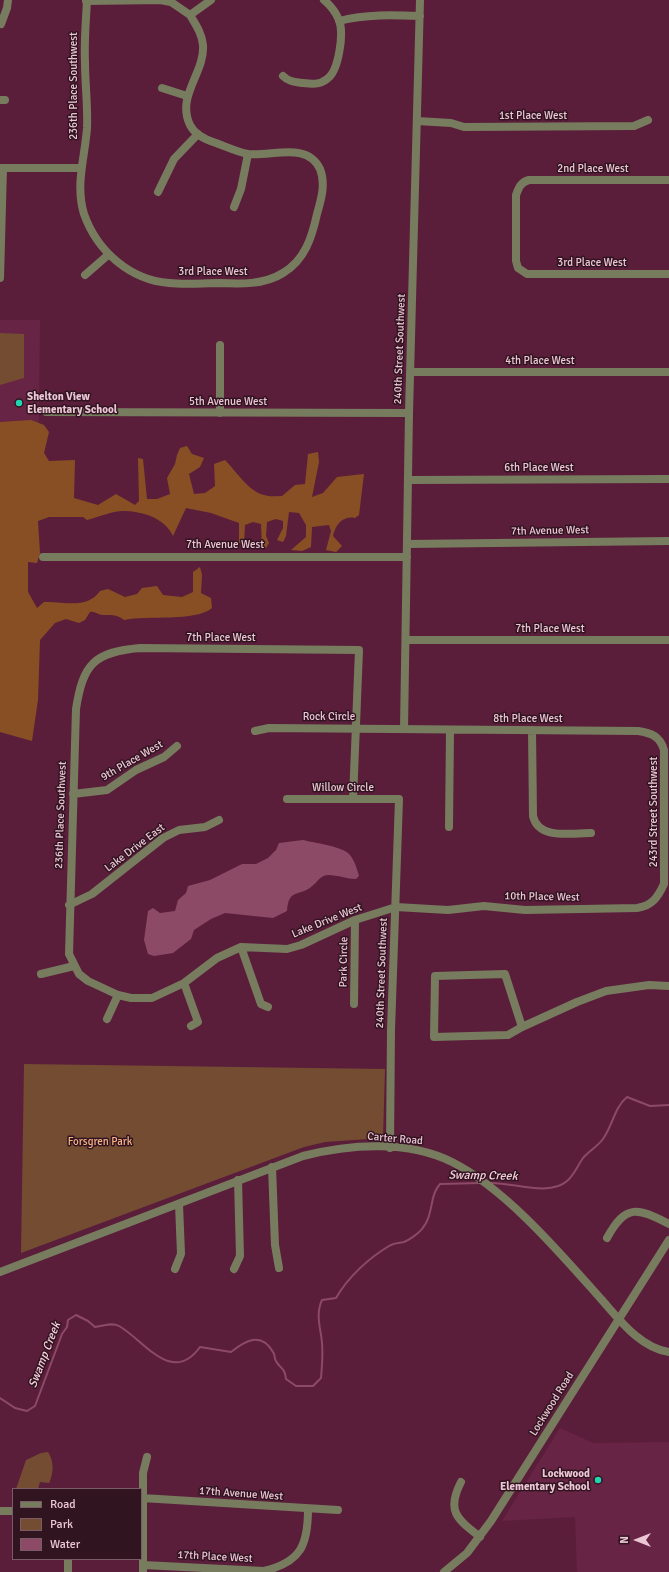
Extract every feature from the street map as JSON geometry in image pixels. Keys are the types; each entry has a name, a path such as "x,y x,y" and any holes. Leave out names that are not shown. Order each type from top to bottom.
{"street":[{"path":"2,24 8,8 8,0"},
{"path":"86,0 160,0 171,2 190,15 198,28 203,47 198,69 187,96 189,122 198,134 209,140 248,154 243,182 234,207"},
{"name":"236th Place Southwest","path":"86,0 85,60 87,128 81,168 80,191 84,213 95,238 108,255 140,275 155,281"},
{"path":"190,15 211,0"},
{"path":"283,76 292,82 314,84 328,79 332,75 339,49 341,34 339,21 324,0"},
{"name":"240th Street Southwest","path":"404,729 407,640 408,480 420,0"},
{"path":"339,21 353,17 373,15 420,16"},
{"path":"162,88 187,96"},
{"name":"1st Place West","path":"418,121 451,123 464,127 486,127 634,126 648,120"},
{"path":"158,192 174,159 198,134"},
{"name":"3rd Place West","path":"155,281 169,283 251,284 268,280 283,273 296,262 307,249 322,192 320,171 312,159 298,153 248,154"},
{"path":"0,278 1,168 81,168"},
{"name":"2nd Place West","path":"518,268 516,260 516,195 519,186 529,180 669,180"},
{"path":"85,275 108,255"},
{"name":"3rd Place West","path":"518,268 527,274 669,274"},
{"path":"220,345 220,413"},
{"name":"4th Place West","path":"411,372 669,372"},
{"name":"5th Avenue West","path":"46,412 410,413"},
{"name":"6th Place West","path":"408,480 669,479"},
{"name":"7th Avenue West","path":"407,544 669,541"},
{"name":"7th Avenue West","path":"43,556 407,557"},
{"name":"7th Place West","path":"407,640 669,640"},
{"name":"7th Place West","path":"90,667 98,658 108,653 140,648 358,650 355,728"},
{"name":"236th Place Southwest","path":"74,966 69,954 69,905 76,709 79,691 90,667"},
{"name":"Rock Circle","path":"255,731 269,728 404,729"},
{"path":"353,799 355,728"},
{"name":"8th Place West","path":"404,729 638,730 651,733"},
{"path":"449,827 450,730"},
{"path":"532,730 534,824 541,830 550,833 591,833"},
{"name":"243rd Street Southwest","path":"651,733 662,742 667,790 665,873 664,884 659,894"},
{"name":"9th Place West","path":"73,794 107,790 136,770 164,757 177,746"},
{"name":"Willow Circle","path":"287,799 399,799"},
{"name":"240th Street Southwest","path":"390,1148 391,1030 399,799"},
{"name":"Lake Drive East","path":"69,905 92,894 163,838 179,830 205,827 218,820"},
{"name":"10th Place West","path":"396,907 448,910 484,906 525,910 637,908 652,903 659,894"},
{"name":"Lake Drive West","path":"74,966 79,974 88,981 118,995 131,998 152,998 184,983 217,958 241,947 287,948 301,945 355,920 396,907"},
{"name":"Park Circle","path":"354,1004 355,920"},
{"path":"241,947 261,1004 268,1007"},
{"path":"41,974 74,966"},
{"path":"522,1027 505,974 436,976 434,1037 508,1035 577,1002 606,991 649,985 669,986"},
{"path":"184,983 198,1022 192,1026"},
{"path":"107,1019 118,995"},
{"name":"Carter Road","path":"0,1272 272,1167 324,1150 349,1148 390,1148 426,1152 451,1161 473,1174 501,1195 544,1238 619,1320 632,1332 652,1346 669,1352"},
{"path":"272,1167 275,1245 279,1268"},
{"path":"234,1269 240,1256 238,1180"},
{"path":"175,1270 180,1254 179,1204"},
{"path":"607,1238 616,1222 624,1216 638,1211 645,1212 669,1224"},
{"name":"Lockwood Road","path":"444,1572 467,1553 480,1537 669,1240"},
{"path":"143,1568 142,1498 143,1473 147,1457"},
{"path":"461,1482 454,1499 455,1512 458,1519 480,1537"},
{"name":"17th Avenue West","path":"142,1498 338,1510"},
{"name":"17th Place West","path":"143,1568 264,1571 284,1564 295,1556 302,1546 308,1532 308,1509"},
{"path":"0,1511 12,1511"},
{"path":"68,1560 68,1572"}],"shaded area":[{"name":"Shelton View Elementary School","path":"0,320 40,320 38,485 0,485"},
{"path":"31,420 44,425 49,432 44,453 49,461 75,460 74,498 98,505 116,494 135,505 139,501 138,458 143,459 147,499 157,499 170,494 167,478 175,464 180,448 187,446 192,454 204,458 200,467 189,474 194,494 205,493 215,486 214,464 225,460 253,490 266,496 282,496 295,485 305,484 308,454 318,452 319,462 312,497 323,493 337,477 364,474 359,515 355,518 346,518 337,525 333,536 342,546 336,552 326,550 331,531 329,525 312,527 311,547 302,551 291,550 306,537 306,525 299,513 289,512 286,536 283,542 277,540 283,528 283,521 276,519 267,522 266,536 269,543 266,548 262,548 261,524 253,522 245,525 244,544 239,543 239,523 211,513 186,508 173,536 159,520 145,514 130,511 114,512 87,520 83,517 49,517 38,521 40,553 37,563 28,562 28,592 37,608 44,602 82,603 94,597 100,591 108,589 125,597 137,594 142,588 157,586 163,595 182,597 193,592 193,572 200,567 202,575 201,593 211,598 212,608 204,612 183,617 124,620 116,616 101,615 90,612 85,620 79,623 66,619 55,623 40,640 38,700 32,741 0,732 0,422"},
{"name":"Lockwood Elementary School","path":"560,1428 593,1443 669,1442 669,1572 577,1572 575,1517 502,1521"}],"green space":[{"path":"0,333 24,334 24,378 0,385"},
{"name":"Forsgren Park","path":"24,1064 385,1069 383,1138 325,1142 304,1147 21,1253"},
{"path":"48,1452 51,1459 53,1467 49,1483 40,1482 38,1488 16,1488 26,1460 41,1453"}],"water":[{"path":"303,840 333,847 348,853 354,861 359,876 356,879 332,875 325,876 306,890 292,896 288,904 287,911 273,918 225,913 211,919 194,930 191,939 173,953 154,956 148,954 144,940 148,911 153,908 160,913 175,911 178,900 186,893 188,886 210,880 242,864 256,864 268,858 276,850 279,843"}],"waterway":[{"name":"Swamp Creek","path":"490,1183 530,1188 550,1188 559,1186 569,1179 583,1158 603,1139 616,1111 627,1097 650,1106 669,1105"},
{"name":"Swamp Creek","path":"0,1398 15,1408 27,1411 35,1406 62,1334 67,1327 68,1320 76,1315 88,1321 95,1327 110,1324 119,1326 148,1349 169,1361 179,1362 190,1358 200,1347 231,1352 242,1344 253,1340 258,1340 268,1346 274,1353 276,1361 285,1372 286,1379 296,1386 313,1386 321,1378 322,1347 319,1311 322,1300 336,1298 353,1275 374,1256 391,1245 404,1242 416,1235 426,1224 434,1194 440,1184 481,1183"}],"place":[{"name":"Shelton View Elementary School","path":"19,403"},
{"name":"Lockwood Elementary School","path":"598,1480"}]}
